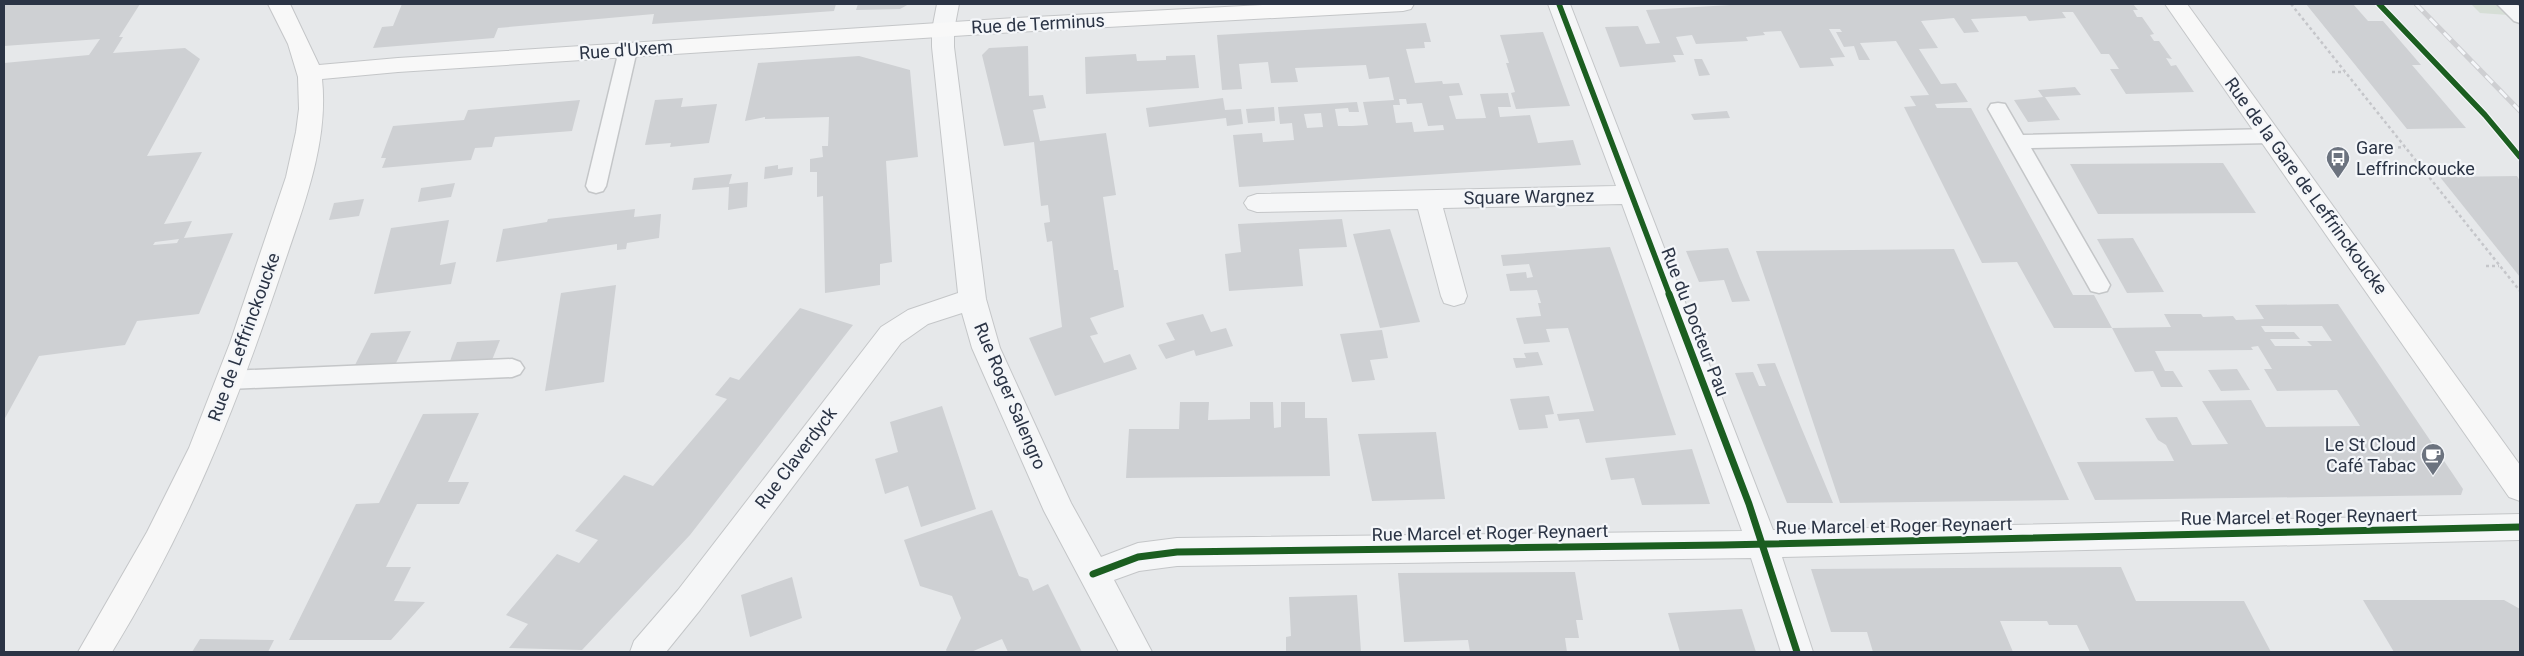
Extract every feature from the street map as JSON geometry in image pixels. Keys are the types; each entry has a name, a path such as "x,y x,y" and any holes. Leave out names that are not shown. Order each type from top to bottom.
{"main road":[{"name":"Rue de Leffrinckoucke","path":"94,652 139,577 192,472 229,380 292,200 309,122 310,73 303,53 279,4"},
{"name":"Rue de Terminus","path":"943,30 1403,4"},
{"name":"Rue de la Gare de Leffrinckoucke","path":"2176,4 2437,368 2520,488"},
{"name":"Rue d'Uxem","path":"310,73 398,65 943,30"}],"street":[{"name":"Rue Roger Salengro","path":"948,4 943,30 945,73 972,299 980,332 994,368 1059,511 1136,652"},
{"name":"Rue du Docteur Pau","path":"1559,4 1762,544 1797,652"},
{"name":"Square Wargnez","path":"1257,204 1631,195"},
{"path":"1428,199 1454,296"},
{"name":"Rue Claverdyck","path":"646,652 695,593 891,334 918,317 972,299"},
{"name":"Rue Marcel et Roger Reynaert","path":"1093,574 1138,557 1176,552 1762,544 2520,527"}],"lane":[{"path":"2506,4 2520,17"},
{"path":"596,186 628,50"},
{"path":"1998,108 2098,285"},
{"path":"2018,142 2270,136"},
{"path":"229,380 512,368"}],"path":[{"path":"2291,4 2520,291"},
{"path":"2332,72 2346,72"},
{"path":"2392,148 2406,148"},
{"path":"2486,266 2500,266"}],"shaded area":[{"path":"2471,4 2497,4 2508,15 2480,13"}],"building":[{"path":"4,4 140,4 119,37 123,37 113,53 185,48 200,59 147,156 202,152 164,224 192,221 184,238 233,233 199,314 137,321 125,345 39,356 4,420 4,63 89,55 100,39 4,46","holes":["179,239 177,243 153,245 155,242"]},
{"path":"402,4 836,4 834,11 652,24 654,14 498,28 494,38 373,48 382,27 393,26"},
{"path":"858,4 909,4 900,9 856,10"},
{"path":"1747,4 2133,4 2138,10 2133,10 2137,17 2142,17 2154,34 2150,35 2154,41 2159,41 2172,59 2166,58 2171,66 2176,65 2194,92 2126,94 2110,69 2119,69 2109,54 2101,54 2073,12 2062,12 2066,18 2029,21 2026,16 1971,19 1979,32 1964,33 1954,18 1921,21 1938,48 1919,49 1941,84 1956,83 1968,102 1935,104 1937,108 1971,108 2073,295 2094,295 2112,328 2054,328 2017,262 1982,263 1904,107 1916,106 1910,96 1929,95 1896,41 1860,43 1870,60 1859,60 1854,46 1844,47 1836,32 1842,32 1840,29 1829,29 1845,57 1830,58 1834,66 1800,68 1781,31 1763,32 1765,35 1746,37 1748,41 1696,44 1692,35 1676,37 1684,55 1673,55 1676,62 1620,67 1605,27 1638,26 1646,44 1660,43 1646,10"},
{"path":"2306,4 2353,4 2368,21 2383,21 2421,65 2412,65 2466,128 2407,129"},
{"path":"1426,23 1431,42 1424,42 1425,48 1406,49 1415,83 1442,81 1443,84 1459,83 1463,95 1449,96 1456,119 1486,118 1480,94 1508,93 1511,107 1498,107 1500,117 1530,115 1538,143 1573,140 1581,165 1239,187 1233,135 1262,133 1263,142 1294,140 1292,123 1280,124 1278,107 1357,102 1359,112 1349,112 1348,108 1335,109 1338,126 1352,126 1368,125 1363,102 1394,100 1389,77 1369,79 1366,65 1295,68 1298,82 1271,83 1268,62 1239,64 1242,89 1222,90 1217,35","holes":["1399,99 1406,99 1407,104 1422,103 1428,126 1443,125 1444,130 1414,132 1412,122 1396,123 1393,105 1400,105","1321,113 1323,127 1307,128 1304,114"]},
{"path":"1543,32 1570,106 1516,109 1511,93 1515,92 1506,63 1509,63 1500,35"},
{"path":"1028,46 1029,96 1043,95 1046,108 1033,110 1040,141 1106,133 1116,195 1103,197 1114,270 1118,270 1124,307 1090,318 1098,334 1090,336 1104,363 1130,354 1137,369 1055,396 1029,338 1062,327 1052,241 1047,242 1044,223 1050,222 1048,205 1041,206 1034,142 1004,146 982,55 989,48"},
{"path":"1136,54 1137,61 1166,60 1166,56 1195,55 1199,88 1086,94 1085,57"},
{"path":"859,56 910,70 918,157 886,161 892,262 880,264 880,285 825,293 823,196 817,197 817,172 810,172 810,159 823,157 822,146 828,146 829,117 765,119 765,117 745,121 758,63"},
{"path":"1694,59 1702,59 1710,75 1699,76"},
{"path":"2075,87 2081,95 2045,97 2060,120 2028,122 2014,100 2043,97 2038,90"},
{"path":"683,98 681,107 717,104 709,143 670,147 671,143 645,145 655,100"},
{"path":"1223,98 1225,110 1241,109 1243,124 1227,126 1226,118 1149,127 1146,108"},
{"path":"580,100 572,131 495,137 492,147 475,148 471,160 382,168 386,158 381,158 393,126 464,120 468,110"},
{"path":"1274,107 1275,121 1248,123 1246,109"},
{"path":"1727,111 1730,118 1694,120 1691,114"},
{"path":"2223,163 2256,213 2098,214 2070,164"},
{"path":"778,165 778,169 793,167 792,175 764,179 765,167"},
{"path":"732,174 729,184 748,182 747,207 728,210 729,187 692,190 694,178"},
{"path":"2517,176 2520,181 2520,277 2440,177"},
{"path":"455,183 451,197 418,202 421,188"},
{"path":"364,199 359,216 329,220 334,203"},
{"path":"635,209 634,217 661,214 659,238 627,243 626,249 617,250 617,244 496,262 503,229 547,222 548,219"},
{"path":"1342,219 1347,247 1299,249 1303,286 1229,291 1225,254 1241,252 1238,224"},
{"path":"449,220 440,265 456,262 451,284 374,294 391,228"},
{"path":"1390,229 1420,322 1380,328 1353,234"},
{"path":"2133,238 2164,292 2127,293 2097,239"},
{"path":"1610,247 1676,435 1586,443 1579,419 1559,421 1557,414 1594,411 1568,328 1546,329 1550,342 1524,344 1516,318 1541,316 1538,303 1541,303 1537,290 1510,291 1506,274 1526,272 1527,278 1533,277 1529,264 1503,266 1501,255"},
{"path":"1728,248 1750,301 1732,302 1724,280 1699,282 1686,251"},
{"path":"1954,249 2069,500 1840,503 1756,251"},
{"path":"616,285 604,382 545,391 561,293"},
{"path":"2338,304 2463,489 2461,495 2095,500 2077,462 2174,461 2166,445 2158,440 2145,418 2177,417 2192,445 2228,444 2202,401 2251,400 2266,427 2360,426 2337,390 2277,391 2264,369 2272,369 2258,346 2251,347 2253,350 2155,351 2165,371 2173,371 2183,387 2161,387 2153,371 2135,372 2112,328 2171,327 2164,314 2201,314 2203,317 2233,316 2236,320 2264,319 2255,305","holes":["2261,326 2322,326 2332,341 2307,341 2312,346 2275,346 2270,339 2300,339 2294,332 2265,332"]},
{"path":"800,308 853,325 690,535 582,650 509,648 528,624 506,615 557,554 579,563 598,540 575,531 624,475 653,486 727,399 715,395 730,377 739,380"},
{"path":"1203,314 1211,332 1226,328 1233,346 1196,356 1194,350 1166,359 1158,345 1175,340 1166,323"},
{"path":"1382,330 1388,358 1370,360 1375,380 1352,382 1340,334"},
{"path":"411,331 396,363 355,365 371,333"},
{"path":"500,340 492,360 450,361 457,342"},
{"path":"1538,352 1543,365 1516,368 1513,358 1526,358 1524,353"},
{"path":"1775,363 1833,503 1787,503 1735,373 1753,372 1759,386 1766,386 1757,364"},
{"path":"2237,369 2250,390 2221,391 2208,370"},
{"path":"1549,396 1554,414 1545,415 1548,428 1519,430 1510,399"},
{"path":"1180,402 1209,402 1208,420 1250,419 1250,402 1273,402 1274,428 1281,427 1281,402 1305,402 1305,418 1327,418 1330,476 1126,478 1129,429 1179,429"},
{"path":"942,406 976,509 921,527 908,486 885,494 875,459 898,452 890,422"},
{"path":"479,413 448,482 469,482 459,504 417,504 386,567 411,567 394,601 425,602 391,640 289,640 356,504 379,503 423,414"},
{"path":"1436,432 1445,499 1372,501 1358,434"},
{"path":"1692,449 1710,504 1642,505 1634,478 1611,480 1605,458"},
{"path":"992,510 1019,576 1028,579 1033,591 1048,584 1082,652 1008,652 1002,639 971,652 947,652 946,650 961,618 952,596 920,586 904,540"},
{"path":"2121,567 2136,601 2244,601 2271,652 2090,652 2077,625 2049,625 2047,621 2000,621 2013,652 1873,652 1867,632 1831,632 1811,569"},
{"path":"1575,572 1583,620 1576,620 1579,638 1565,638 1567,652 1470,652 1468,640 1404,642 1398,573"},
{"path":"792,577 802,618 750,637 741,595"},
{"path":"1357,595 1361,652 1286,652 1286,637 1291,636 1289,597"},
{"path":"2363,600 2504,600 2520,609 2520,652 2394,652"},
{"path":"1742,609 1756,652 1680,652 1668,613"},
{"path":"200,639 274,640 268,652 192,652"}],"railway":[{"path":"2416,4 2520,111"}],"cycle path":[{"path":"1559,4 1749,504 1797,652"},
{"path":"2379,4 2485,115 2520,157"},
{"path":"1093,574 1138,557 1177,552 1723,545 2520,527"}],"place":[{"name":"Gare Leffrinckoucke","path":"2338,179"},
{"name":"Le St Cloud Café Tabac","path":"2433,476"}]}
